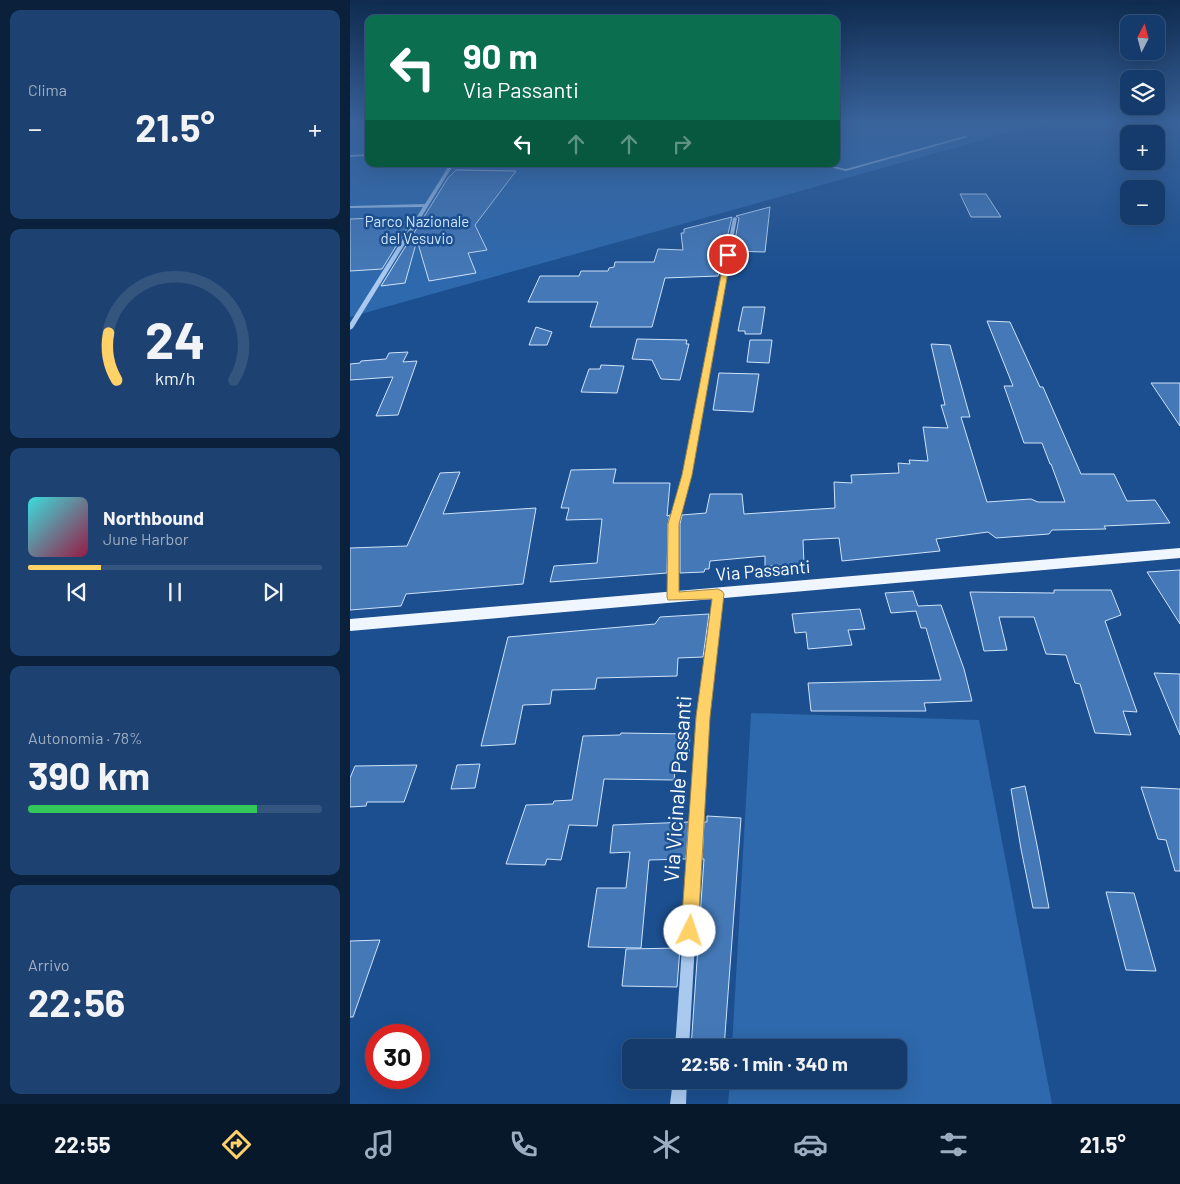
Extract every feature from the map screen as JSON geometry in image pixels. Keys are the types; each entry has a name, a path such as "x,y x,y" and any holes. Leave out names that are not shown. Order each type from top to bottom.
{"main road":[{"name":"Via Passanti","path":"350,624 1180,553"}],"street":[{"path":"350,328 447,172"},
{"path":"350,207 427,205"},
{"path":"673,597 674,524 687,475 735,218"},
{"name":"Via Vicinale Passanti","path":"683,1039 703,717 718,594"},
{"path":"678,1104 679,1089"}],"green space":[{"name":"Parco Nazionale del Vesuvio","path":"350,172 870,172 350,317"},
{"path":"751,713 979,720 1052,1104 728,1104 729,1089 907,1089 907,1039 732,1039"}],"building":[{"path":"454,172 516,172 475,225 487,250 468,253 476,273 429,281 417,240 405,283 381,286 448,178"},
{"path":"960,194 986,194 1001,217 971,217"},
{"path":"770,207 765,252 733,251 739,218 736,216"},
{"path":"732,217 718,276 665,278 652,327 590,327 598,302 528,302 540,276 579,276 581,271 608,271 609,268 614,267 615,262 654,262 658,249 683,250 681,233 684,233 684,229"},
{"path":"378,218 374,224 411,222 382,269 350,271 350,219"},
{"path":"743,307 765,307 761,334 745,334 745,331 738,331"},
{"path":"987,321 1010,322 1040,387 1043,387 1081,474 1114,474 1127,501 1155,500 1170,523 1104,526 1106,529 1052,530 1049,534 996,538 988,532 936,539 940,551 842,561 839,538 803,540 804,564 765,566 765,556 710,561 709,569 705,569 704,572 680,573 680,524 682,515 706,513 710,494 742,494 744,514 835,508 834,482 852,483 851,475 899,473 898,463 910,464 909,460 928,461 923,427 948,428 941,405 945,405 931,344 950,345 970,417 961,417 987,502 1031,499 1038,502 1065,502 1042,443 1024,443 1004,386 1013,386"},
{"path":"536,327 552,332 547,345 529,345"},
{"path":"637,339 687,340 686,344 689,344 680,380 661,379 652,360 632,359"},
{"path":"750,340 772,340 769,363 747,362"},
{"path":"408,352 403,362 417,361 398,415 376,416 393,377 350,380 350,364 386,359 389,353"},
{"path":"601,365 624,366 617,393 581,392 589,369 600,369"},
{"path":"719,373 759,374 753,412 713,410"},
{"path":"1151,383 1180,383 1180,426"},
{"path":"616,469 613,483 670,483 667,516 670,515 668,524 667,573 550,582 554,566 597,563 602,519 566,520 569,508 561,508 571,470"},
{"path":"460,472 443,514 536,508 523,584 406,594 401,606 350,610 350,548 407,546 440,473"},
{"path":"1180,570 1180,624 1147,572"},
{"path":"1054,590 1111,590 1121,615 1105,621 1137,712 1123,711 1131,735 1095,733 1080,684 1075,683 1066,655 1046,654 1034,617 999,617 1007,650 984,651 970,592 1054,593"},
{"path":"913,591 918,606 941,605 964,669 972,701 924,703 926,711 811,711 808,683 941,680 926,628 921,628 916,611 891,613 885,593"},
{"path":"860,609 865,629 848,630 852,645 808,649 806,632 795,633 792,614"},
{"path":"709,614 703,657 678,658 677,676 597,678 595,689 552,690 550,704 523,705 515,744 481,746 508,637 655,624 660,617"},
{"path":"1154,673 1180,674 1180,735"},
{"path":"621,733 690,734 689,754 677,754 674,780 604,779 597,826 569,825 561,860 547,859 545,865 506,864 526,805 553,804 554,801 572,800 583,736 620,735"},
{"path":"480,764 475,788 451,789 457,765"},
{"path":"417,765 404,802 367,802 366,806 350,807 350,778 355,766"},
{"path":"1025,786 1049,908 1033,908 1021,849 1011,789"},
{"path":"1141,787 1180,789 1180,871 1175,871 1166,840 1158,839"},
{"path":"707,816 741,818 725,1039 692,1039 704,859 702,859 704,822 707,822"},
{"path":"689,822 686,859 649,860 641,948 588,947 597,888 626,888 630,852 610,853 613,825"},
{"path":"1106,892 1134,893 1156,971 1126,970"},
{"path":"380,940 353,1017 350,1017 350,941"},
{"path":"680,948 677,987 622,986 626,949"}],"route":[{"path":"690,931 703,717 718,594 673,597 674,524 687,475 728,255"}]}
